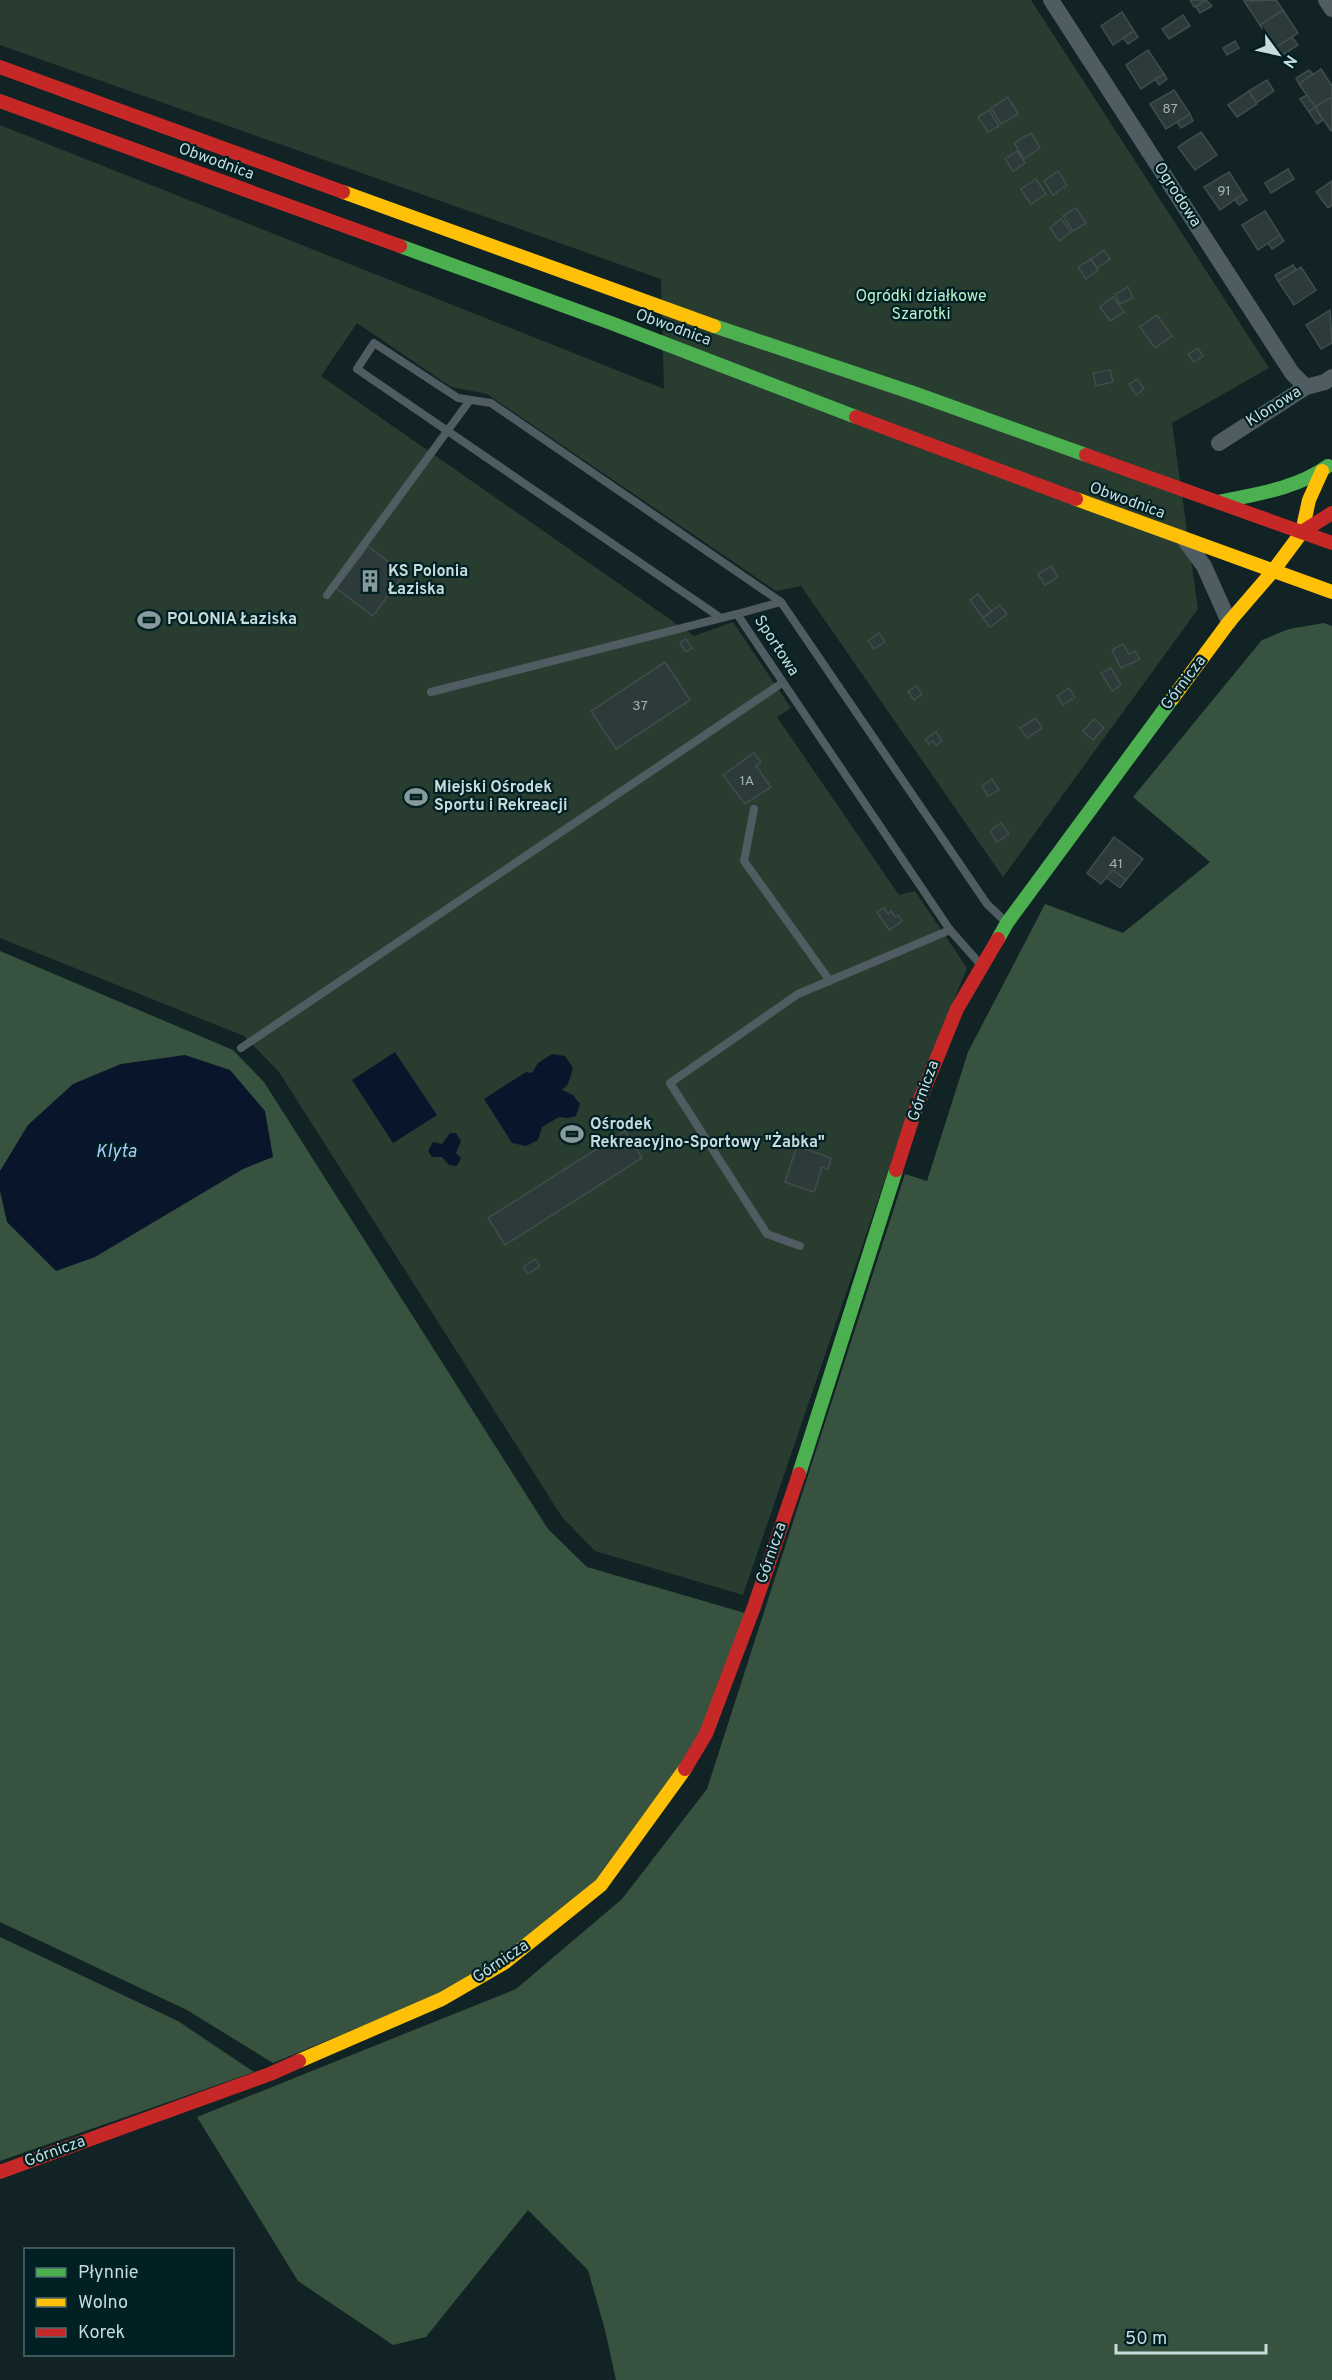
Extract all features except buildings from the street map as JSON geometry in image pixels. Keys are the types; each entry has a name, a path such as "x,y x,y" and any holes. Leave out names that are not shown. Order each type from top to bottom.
{"main road":[{"name":"Obwodnica","path":"0,67 653,305 908,391 1332,543"},
{"name":"Obwodnica","path":"0,101 727,366 1184,540 1332,592"},
{"path":"1218,502 1279,489 1327,467"},
{"path":"1302,532 1309,500 1327,467"},
{"path":"1302,532 1332,513"},
{"name":"Górnicza","path":"0,2172 270,2074 442,1999 504,1963 601,1885 677,1783 706,1734 758,1597 914,1114 957,1010 1007,923 1230,622 1302,532"}],"street":[{"name":"Ogrodowa","path":"1052,0 1292,373 1306,387"},
{"path":"1326,0 1332,9"},
{"name":"Klonowa","path":"1219,443 1306,387 1325,382 1332,377"},
{"path":"1184,540 1204,566 1230,622"}],"lane":[{"path":"722,618 357,369 374,343 458,398 491,403 781,602"},
{"path":"327,595 470,400"},
{"name":"Sportowa","path":"982,965 950,930 737,614 781,602 987,904 1007,923"},
{"path":"431,692 737,614"},
{"path":"241,1048 782,683"},
{"path":"754,809 744,861 830,981"},
{"path":"800,1246 767,1234 670,1083 798,994 950,930"}],"green space":[{"name":"Miejski Ośrodek Sportu i Rekreacji","path":"0,0 1031,0 1269,368 1172,423 1198,609 1003,877 801,586 776,591 487,394 451,387 357,323 321,376 694,636 733,622 791,708 777,717 899,895 915,891 967,968 907,1115 743,1595 595,1551 562,1517 279,1072 244,1036 0,938 0,125 664,389 661,279 0,45"},
{"path":"1324,623 1332,626 1332,2380 616,2380 588,2270 528,2210 426,2337 393,2345 298,2281 197,2117 516,1989 622,1899 707,1789 905,1174 927,1181 968,1052 1045,904 1123,933 1210,862 1133,797 1262,640 1289,629"},
{"path":"0,951 233,1050 264,1082 548,1529 587,1567 745,1613 687,1776 605,1882 503,1968 273,2063 187,2010 0,1922"},
{"path":"0,1937 178,2021 254,2072 0,2161"}],"water":[{"path":"395,1052 437,1115 393,1143 352,1080"},
{"path":"552,1054 565,1056 573,1068 568,1084 562,1090 573,1095 580,1104 576,1116 559,1117 542,1127 538,1140 526,1146 512,1143 484,1099 526,1072 532,1073 538,1063"},
{"name":"Klyta","path":"185,1055 230,1070 265,1111 273,1157 243,1169 95,1257 56,1271 7,1222 0,1191 0,1171 28,1125 73,1084 121,1064"},
{"path":"450,1133 456,1133 461,1141 456,1153 461,1158 457,1166 449,1165 442,1157 432,1157 428,1151 433,1142 442,1144"}],"traffic: fast":[{"path":"400,246 611,323 856,417"},
{"path":"714,326 919,395 1086,455"},
{"path":"1218,502 1289,485 1316,474 1328,466"},
{"path":"998,939 1007,923 1172,699"},
{"path":"799,1474 896,1170"}],"traffic: slow":[{"path":"343,192 714,326"},
{"path":"1172,699 1229,622 1273,571 1302,532 1309,500 1322,471"},
{"path":"1076,499 1332,592"},
{"path":"299,2061 442,1999 504,1963 601,1885 685,1769"}],"traffic: jam":[{"path":"0,67 343,192"},
{"path":"0,101 400,246"},
{"path":"856,417 1076,499"},
{"path":"1086,455 1332,543"},
{"path":"1302,532 1332,513"},
{"path":"896,1170 914,1114 957,1009 998,939"},
{"path":"685,1769 706,1734 754,1607 799,1474"},
{"path":"0,2172 270,2074 299,2061"}],"place":[{"name":"KS Polonia Łaziska","path":"370,581"},
{"name":"POLONIA Łaziska","path":"149,620"},
{"name":"Miejski Ośrodek Sportu i Rekreacji","path":"416,797"},
{"name":"Ośrodek Rekreacyjno-Sportowy \"Żabka\"","path":"572,1134"}],"park label":[{"name":"Ogródki działkowe Szarotki","path":"921,306"}]}
